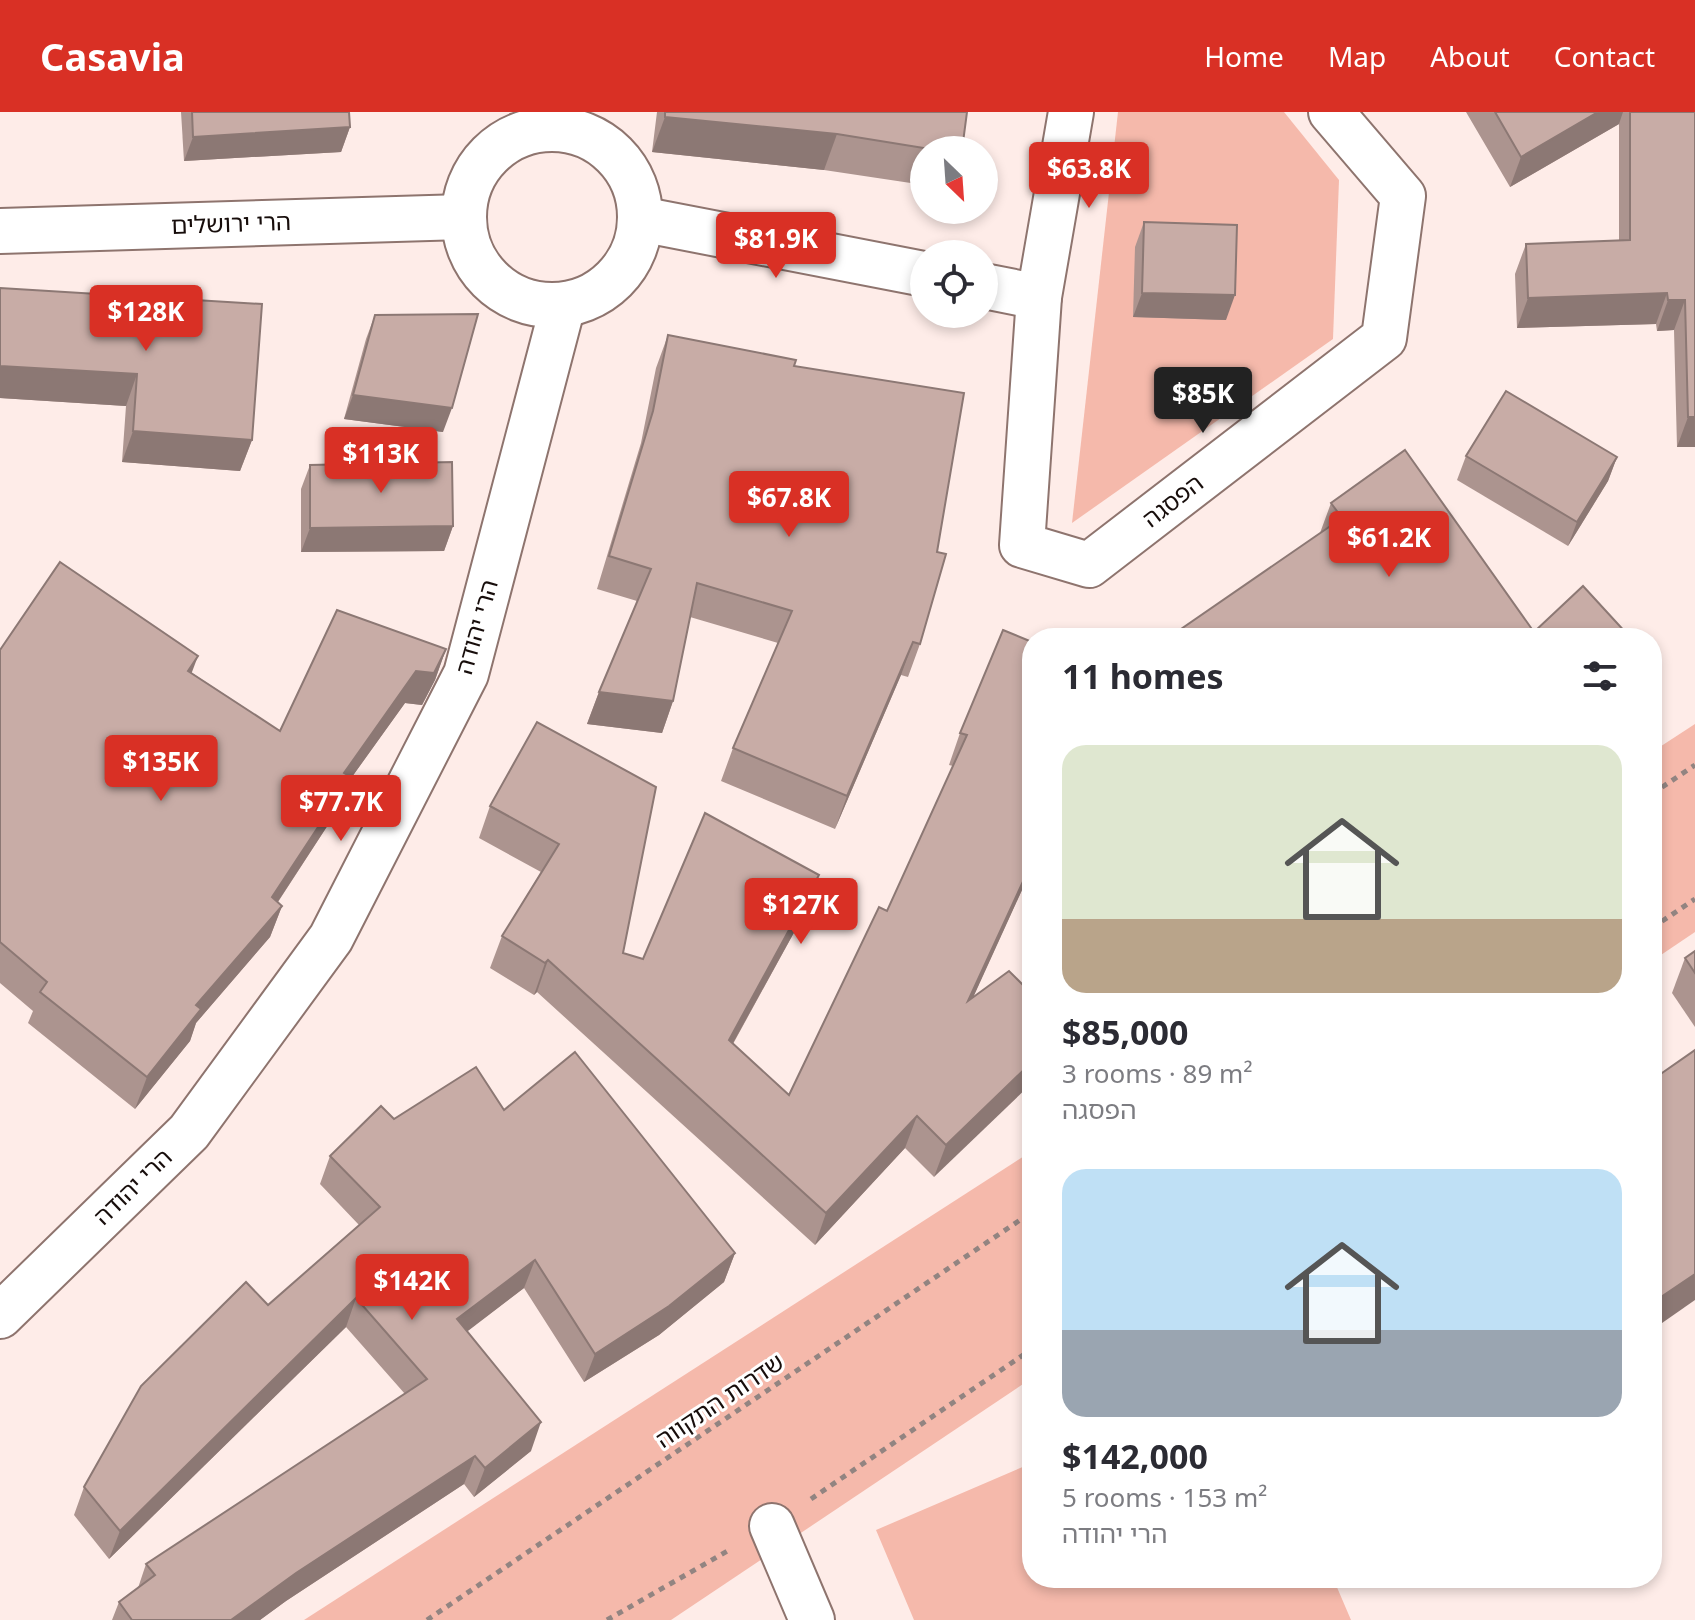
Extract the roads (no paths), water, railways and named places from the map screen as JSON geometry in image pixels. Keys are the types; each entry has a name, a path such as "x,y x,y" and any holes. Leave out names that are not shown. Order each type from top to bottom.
{"street":[{"name":"הפסגה","path":"1071,112 1039,297 1022,545 1089,565 1384,338 1403,196 1331,112"},
{"path":"562,121 618,159 637,193 640,219 634,249 618,277 593,296 563,305 533,304 505,293 482,273 468,246 463,217 468,188 483,161 505,142 562,121"},
{"name":"הרי ירושלים","path":"0,231 463,217"},
{"path":"640,219 910,271"},
{"path":"998,289 1039,297"},
{"name":"הרי יהודה","path":"0,1316 189,1132 331,938 466,674 563,305"},
{"path":"772,1526 812,1620"}]}
